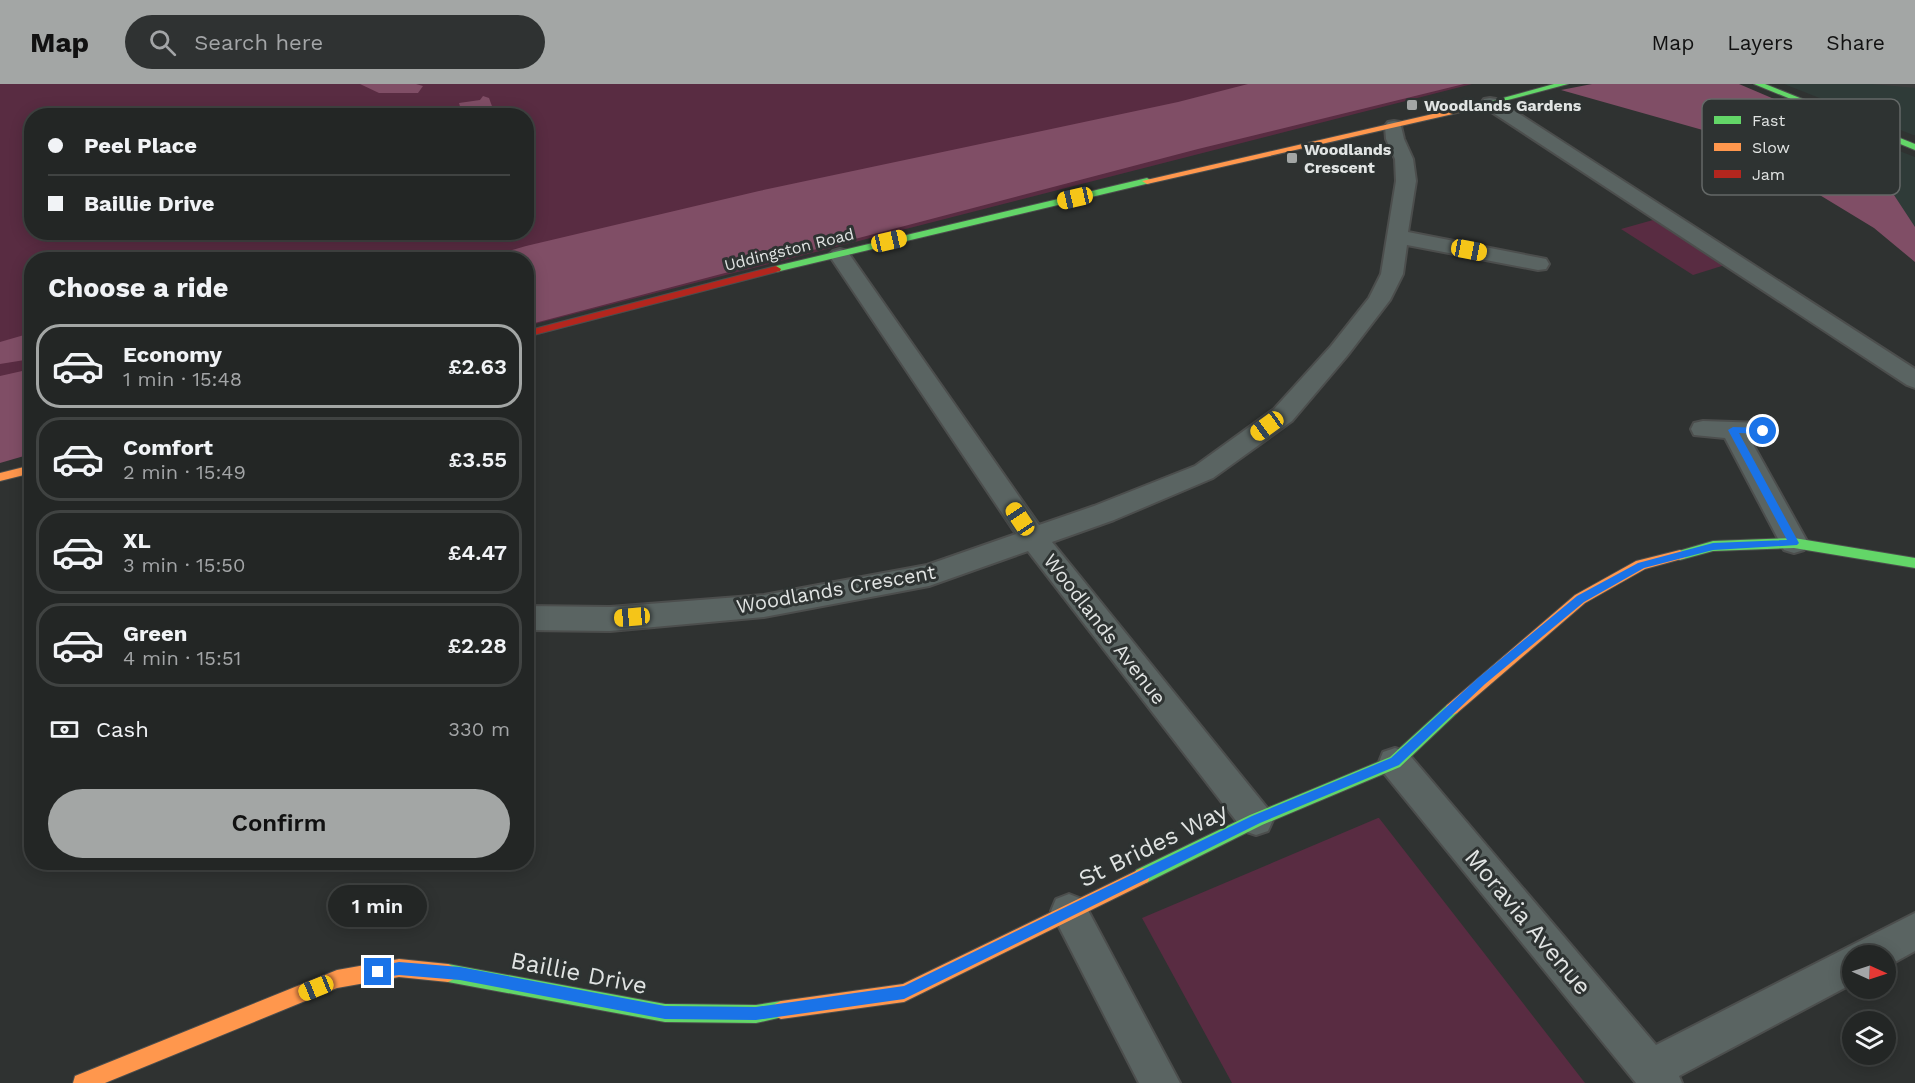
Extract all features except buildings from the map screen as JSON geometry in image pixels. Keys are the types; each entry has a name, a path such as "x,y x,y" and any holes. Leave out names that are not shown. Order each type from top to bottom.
{"street":[{"name":"Uddingston Road","path":"534,332 664,296 1167,176 1404,124 1564,84"},
{"path":"1758,84 1795,99"},
{"path":"1490,103 1915,380"},
{"name":"Woodlands Crescent","path":"534,618 610,619 764,606 929,575 1104,513 1204,472 1283,415 1339,351 1379,300 1392,274 1400,237 1406,182 1404,159 1395,139 1404,124"},
{"path":"1900,141 1915,147"},
{"path":"1400,237 1538,264"},
{"name":"Woodlands Avenue","path":"840,255 1033,538 1256,820"},
{"path":"1703,429 1763,431"},
{"path":"1733,430 1794,543"},
{"path":"0,477 24,471"},
{"path":"1395,762 1482,681 1581,599 1641,565 1713,546 1794,543 1915,563"},
{"name":"St Brides Way","path":"1069,911 1256,820 1395,762"},
{"name":"Moravia Avenue","path":"1395,762 1656,1076"},
{"path":"1069,911 1160,1083"},
{"name":"Baillie Drive","path":"82,1083 337,979 399,968 460,974 665,1013 756,1014 904,993 1069,911"},
{"path":"1889,945 1915,931"},
{"path":"1656,1076 1842,969"}],"shaded area":[{"path":"0,84 1472,84 534,324 534,252 24,252 24,455 0,461"},
{"path":"360,84 423,86 418,93 379,93"},
{"path":"1248,84 1464,84 1198,149 534,323 534,252 506,252 759,191 1178,102"},
{"path":"1592,84 1739,84 1774,99 1702,99 1702,130 1561,90"},
{"path":"1784,84 1915,84 1915,135 1900,130 1900,99 1822,99"},
{"path":"483,96 489,98 493,108 460,108 459,103 480,100"},
{"path":"1900,151 1915,157 1915,242 1865,195 1900,195"},
{"path":"1820,195 1894,195 1915,227 1915,262 1874,228"},
{"path":"1653,220 1725,265 1693,275 1621,229"},
{"path":"24,335 24,360 0,364 0,342"},
{"path":"24,371 24,456 0,463 0,376"},
{"path":"1379,818 1585,1083 1232,1083 1142,918"}],"traffic: fast":[{"path":"1485,104 1564,84"},
{"path":"1758,84 1795,99"},
{"path":"1900,141 1915,147"},
{"path":"776,269 1147,181"},
{"path":"1680,555 1713,546 1794,543 1915,563"},
{"path":"1142,876 1256,820 1395,762 1452,709"},
{"path":"448,973 665,1013 756,1014 781,1010"}],"traffic: slow":[{"path":"1147,181 1485,104"},
{"path":"0,477 24,471"},
{"path":"1452,709 1580,599 1641,565 1680,555"},
{"path":"781,1010 904,993 1142,876"},
{"path":"82,1083 337,979 399,968 448,973"}],"traffic: jam":[{"path":"534,332 776,269"}],"place":[{"name":"Woodlands Gardens","path":"1412,105"},
{"name":"Woodlands Crescent","path":"1292,158"}],"route":[{"path":"378,972 399,968 460,974 665,1013 756,1014 904,993 1256,820 1395,762 1482,681 1520,652 1581,599 1641,565 1713,546 1794,543 1733,430 1763,431"}]}
